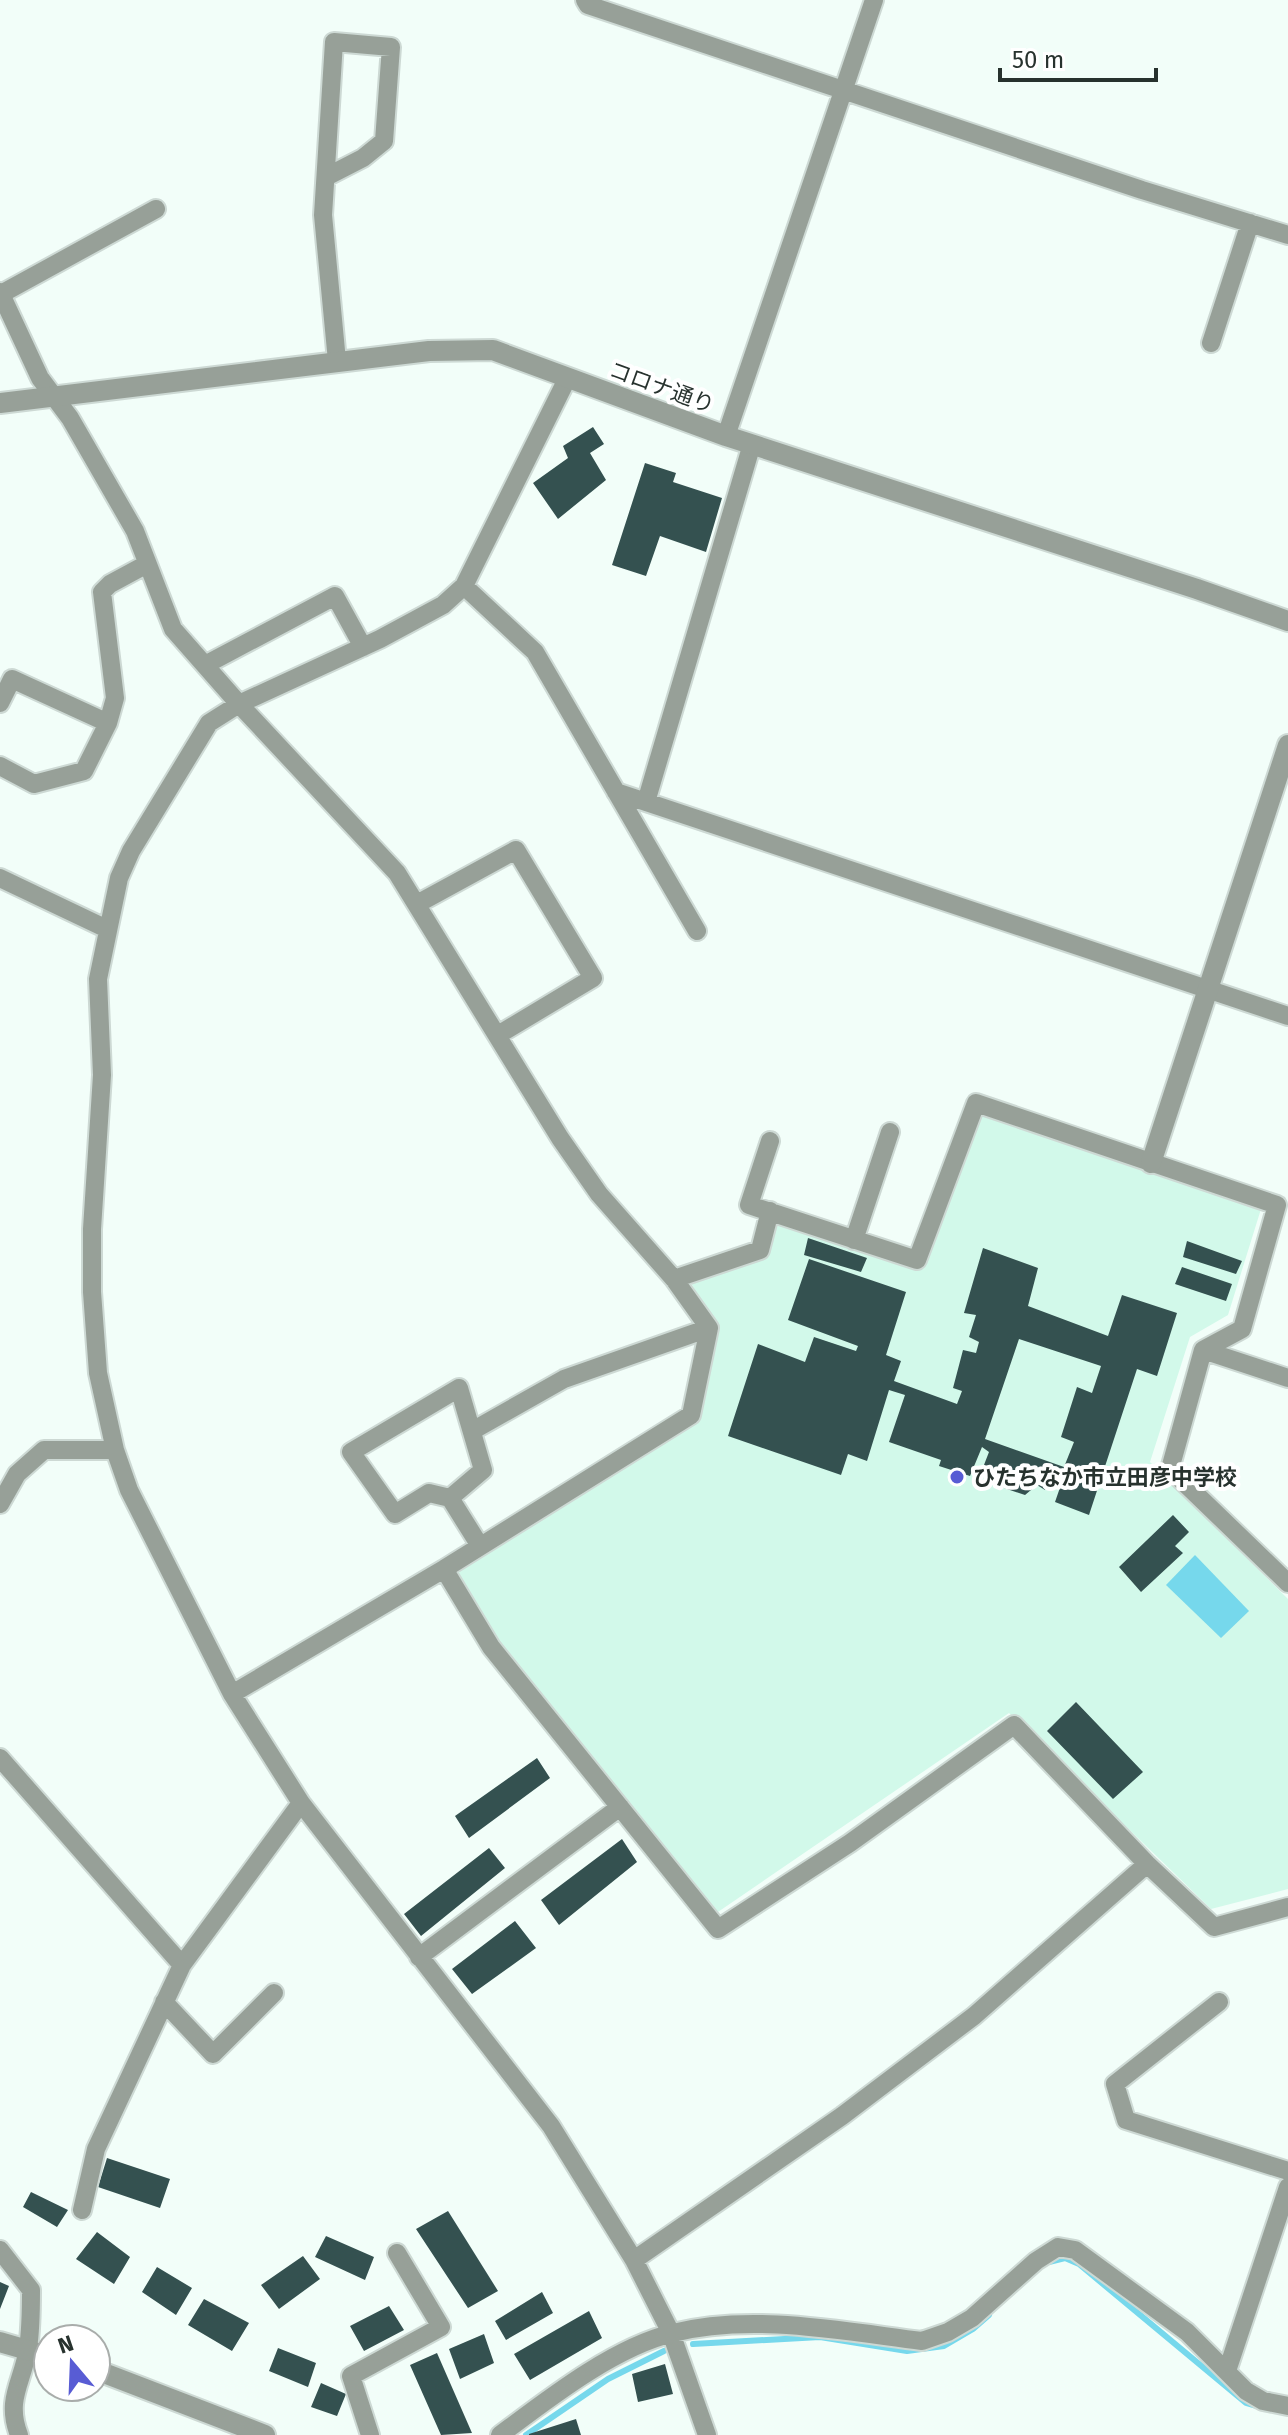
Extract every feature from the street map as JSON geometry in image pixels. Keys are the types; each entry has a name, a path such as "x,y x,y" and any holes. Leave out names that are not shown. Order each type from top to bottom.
{"street":[{"path":"585,0 588,5 1288,235"},
{"path":"726,436 874,0"},
{"path":"326,177 363,158 384,141 391,47 334,42 323,215 337,361"},
{"path":"156,209 0,293 40,378 70,418 135,531 173,629 397,873 560,1138 599,1194 674,1279 709,1328 691,1415 444,1569 232,1694"},
{"path":"1211,343 1250,223"},
{"name":"コロナ通り","path":"0,403 429,351 493,350 726,436 1288,621"},
{"path":"567,379 464,586 443,605 363,647 239,704 209,723 131,851 119,878 98,979 102,1075 92,1229 92,1292 98,1373 115,1450 129,1490 232,1694 301,1803 551,2126 634,2260 671,2333 707,2435"},
{"path":"646,802 752,444"},
{"path":"0,766 34,784 84,771 108,723 115,698 102,592 110,584 147,564"},
{"path":"464,586 535,652 697,931"},
{"path":"205,665 335,596 363,647"},
{"path":"0,703 12,679 108,723"},
{"path":"1151,1163 1288,745"},
{"path":"616,792 1288,1016"},
{"path":"417,904 516,850 593,978 498,1035"},
{"path":"0,878 107,929"},
{"path":"770,1141 749,1205 917,1260 976,1103 1277,1205 1242,1329 1203,1350 1170,1469 1288,1583"},
{"path":"854,1240 890,1132"},
{"path":"674,1279 732,1262 760,1250 770,1211"},
{"path":"472,1431 564,1379 709,1328"},
{"path":"1203,1350 1288,1378"},
{"path":"450,1498 483,1470 459,1388 351,1452 395,1514 429,1493 450,1498 480,1546"},
{"path":"0,1504 17,1474 44,1450 115,1450"},
{"path":"444,1569 491,1647 718,1929 850,1843 1014,1725 1147,1864 1214,1927 1288,1907"},
{"path":"0,1758 182,1965"},
{"path":"82,2210 96,2149 182,1965 301,1803"},
{"path":"419,1957 620,1807"},
{"path":"634,2260 842,2116 974,2016 1147,1864"},
{"path":"164,2002 213,2054 274,1993"},
{"path":"1219,2002 1115,2084 1126,2120 1288,2171"},
{"path":"1227,2371 1288,2187"},
{"path":"500,2435 552,2396 620,2354 671,2333 750,2323 922,2341 948,2332 972,2318 1036,2261 1058,2247 1075,2250 1187,2332 1246,2391 1263,2401 1288,2406"},
{"path":"0,2250 31,2290 27,2351 12,2400 0,2418"},
{"path":"370,2435 351,2376 441,2327 397,2253"},
{"path":"0,2342 32,2352"},
{"path":"112,2376 265,2435"},
{"path":"12,2400 14,2423 19,2435"}],"shaded area":[{"name":"ひたちなか市立田彦中学校","path":"978,1111 1261,1209 1228,1315 1190,1337 1150,1462 1288,1599 1288,1889 1211,1909 1009,1713 715,1914 496,1644 452,1570 697,1418 717,1331 690,1281 759,1259 772,1228 784,1222 921,1270"}],"water":[{"path":"1195,1555 1249,1611 1221,1638 1166,1585"}],"building":[{"path":"593,427 604,444 590,453 606,480 558,519 533,483 568,458 563,446"},
{"path":"645,463 676,473 673,482 722,498 706,552 660,536 646,576 612,565"},
{"path":"808,1238 867,1258 861,1272 804,1255"},
{"path":"1187,1241 1242,1261 1236,1274 1183,1257"},
{"path":"983,1248 1038,1268 1028,1306 1108,1336 1122,1295 1177,1313 1157,1376 1137,1369 1089,1515 1055,1502 1064,1476 1052,1472 1045,1490 1037,1485 1025,1495 998,1486 991,1471 982,1470 989,1452 982,1447 970,1476 939,1466 941,1460 889,1442 905,1395 889,1390 867,1461 848,1454 841,1475 728,1436 758,1344 805,1362 814,1337 856,1351 858,1346 788,1320 809,1259 906,1292 886,1355 901,1361 894,1381 957,1404 962,1391 953,1388 963,1350 976,1353 979,1342 969,1337 976,1315 964,1313","holes":["1019,1339 1101,1366 1092,1393 1077,1387 1061,1437 1074,1442 1064,1467 985,1439"]},
{"path":"1182,1267 1232,1284 1226,1301 1175,1284"},
{"path":"1173,1515 1189,1532 1175,1546 1183,1553 1141,1592 1119,1567"},
{"path":"1076,1702 1143,1772 1113,1799 1047,1731"},
{"path":"537,1758 550,1778 469,1838 455,1816"},
{"path":"622,1839 637,1862 559,1925 541,1900"},
{"path":"489,1848 505,1868 421,1936 404,1914"},
{"path":"515,1921 536,1948 472,1994 452,1969"},
{"path":"107,2158 170,2179 160,2208 98,2187"},
{"path":"31,2192 68,2210 57,2227 23,2207"},
{"path":"448,2211 498,2291 468,2308 416,2229"},
{"path":"97,2232 130,2257 114,2284 76,2259"},
{"path":"326,2236 374,2257 365,2280 315,2257"},
{"path":"303,2256 320,2279 279,2309 261,2285"},
{"path":"157,2267 192,2288 176,2315 142,2292"},
{"path":"0,2282 9,2286 0,2309"},
{"path":"542,2292 553,2313 506,2340 495,2321"},
{"path":"204,2299 249,2323 232,2351 188,2325"},
{"path":"389,2306 404,2330 364,2351 350,2326"},
{"path":"589,2311 602,2338 530,2380 514,2354"},
{"path":"484,2334 494,2363 460,2379 449,2349"},
{"path":"278,2348 316,2363 308,2387 269,2371"},
{"path":"437,2353 472,2433 441,2435 410,2365"},
{"path":"665,2364 673,2394 638,2402 632,2374"},
{"path":"321,2383 346,2394 337,2416 311,2407"},
{"path":"576,2419 581,2435 529,2435 529,2434"}],"waterway":[{"path":"1049,2262 1065,2258 1079,2264 1246,2403 1256,2406"},
{"path":"693,2344 820,2337 907,2351 944,2346 973,2329 989,2315"},
{"path":"526,2435 608,2379 664,2351"}],"place":[{"name":"ひたちなか市立田彦中学校","path":"957,1477"}]}
